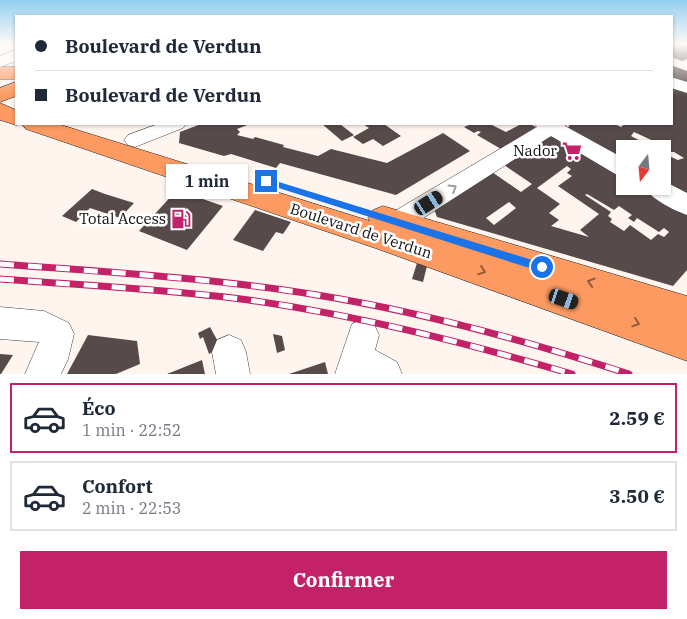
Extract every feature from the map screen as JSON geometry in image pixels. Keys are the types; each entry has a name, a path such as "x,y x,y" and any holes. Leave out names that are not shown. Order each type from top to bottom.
{"main road":[{"path":"0,73 15,73"},
{"path":"0,96 15,88"},
{"path":"0,110 4,114 15,118"},
{"name":"Boulevard de Verdun","path":"37,125 392,231 687,313"},
{"name":"Boulevard de Verdun","path":"83,125 135,140 392,231 687,342"}],"street":[{"path":"673,83 687,88"},
{"path":"135,140 173,125"},
{"path":"392,231 551,125 616,164"},
{"path":"670,195 687,205"},
{"path":"0,323 44,326 58,334 51,359 42,374"}],"building":[{"path":"673,66 687,71 687,83 673,78"},
{"path":"673,88 687,93 687,195 671,187 671,157 678,160 684,158 671,152 671,140 651,140 634,132 631,136 639,140 616,140 616,156 568,128 570,125 616,125 621,127 624,125 673,125"},
{"path":"198,125 247,125 237,129 240,132 237,135 253,139 255,137 318,156 331,149 387,163 443,133 470,151 396,195 280,163 276,168 231,154 224,156 179,143 180,132"},
{"path":"323,125 341,125 354,135 342,141"},
{"path":"364,125 385,125 401,136 383,146 373,139 363,144 353,137 369,128"},
{"path":"469,125 492,125 506,132 519,125 532,125 536,127 501,149 477,135 481,132 474,133 464,127"},
{"path":"549,137 554,137 616,172 616,195 656,195 687,213 687,270 673,286 437,217 434,209 492,172 521,192 532,184 504,165","holes":["567,166 571,169 567,173 572,176 558,186 599,214 580,230 589,237 551,226 559,220 549,213 560,204 537,188","587,194 614,210 619,206 632,215 628,218 634,222 637,218 659,232 664,228 669,232 664,237 658,234 651,240 630,225 624,231 610,222 612,219 608,216 611,212 585,195","509,202 516,208 494,225 486,218"]},
{"path":"92,189 134,203 120,218 90,208 76,222 62,216"},
{"name":"Total Access","path":"177,190 223,206 187,250 139,231"},
{"path":"255,210 291,222 283,234 276,232 263,251 233,240"},
{"path":"417,263 427,266 423,282 412,279"},
{"path":"210,327 221,347 209,354 203,337 200,339 198,333"},
{"path":"273,334 282,336 285,350 277,353"},
{"path":"88,335 137,341 140,364 116,374 67,374"},
{"path":"0,354 13,355 1,374 0,374"},
{"path":"202,360 205,374 167,374"},
{"path":"325,362 328,374 289,374"}],"railway":[{"path":"0,264 199,280 317,295 396,310 474,328 629,374"},
{"path":"0,279 181,292 283,305 408,330 572,374"}],"place":[{"name":"Nador","path":"572,151"},
{"name":"Total Access","path":"181,219"}],"route":[{"path":"266,181 542,267"}]}
